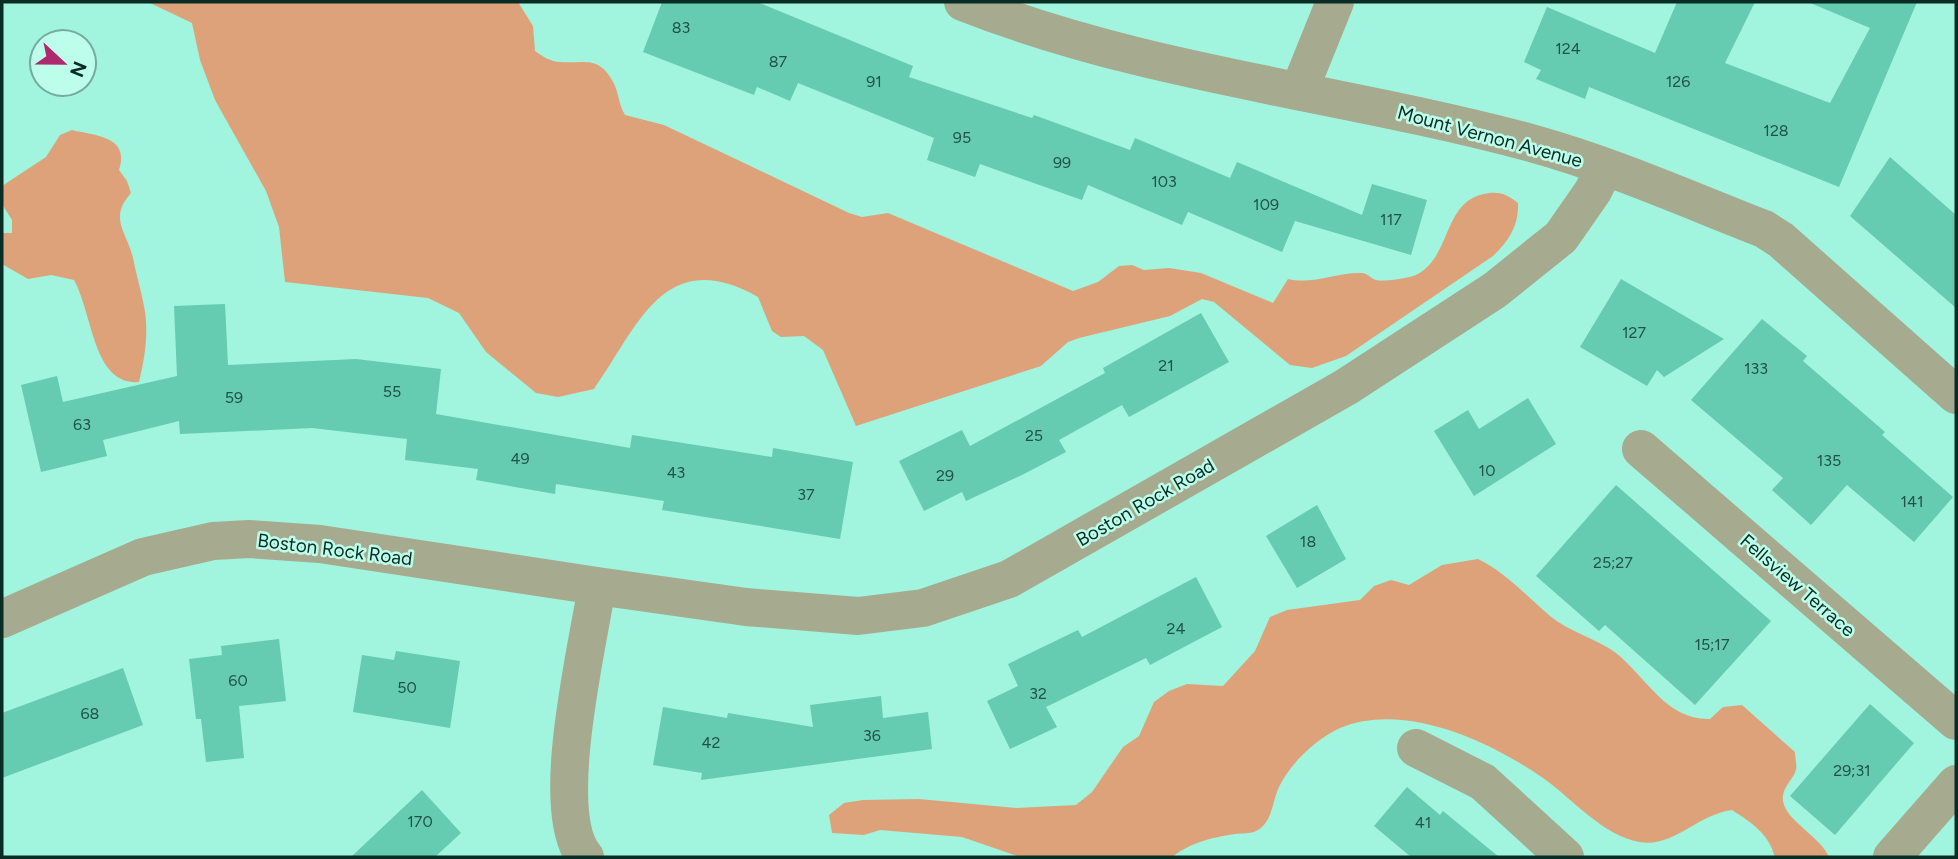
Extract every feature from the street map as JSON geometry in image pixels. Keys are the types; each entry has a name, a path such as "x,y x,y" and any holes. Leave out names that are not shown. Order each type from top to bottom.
{"street":[{"name":"Mount Vernon Avenue","path":"962,2 1007,19 1117,52 1532,143 1605,167 1775,235 1956,395"},
{"path":"1299,91 1335,2"},
{"name":"Boston Rock Road","path":"2,619 143,557 201,543 249,539 320,544 746,607 858,616 923,608 1009,579 1346,387 1495,290 1561,237 1578,215 1605,167"},
{"name":"Fellsview Terrace","path":"1641,449 1956,721"},
{"path":"585,857 571,831 567,779 597,586"},
{"path":"1416,748 1483,782 1565,857"},
{"path":"1892,857 1956,784"}],"shaded area":[{"path":"148,2 518,2 533,26 535,51 553,61 589,62 601,67 614,84 625,115 664,125 849,213 862,217 888,213 1073,291 1098,282 1119,266 1132,265 1144,270 1169,268 1201,273 1273,303 1288,279 1307,280 1362,273 1376,280 1385,280 1418,274 1437,254 1463,205 1474,197 1489,193 1508,196 1518,203 1517,218 1508,238 1493,256 1346,356 1312,368 1290,365 1214,302 1202,299 1170,316 1068,342 1041,366 856,426 823,350 804,336 781,337 772,331 758,297 726,283 699,280 676,286 657,300 640,319 594,389 558,397 536,393 486,352 459,313 428,298 285,282 279,227 266,191 215,100 200,60 192,23"},
{"path":"72,130 109,139 120,150 119,170 131,193 121,210 121,226 133,258 146,325 146,344 139,382 124,380 112,373 103,360 74,280 51,275 28,279 2,264 2,233 12,233 12,220 2,204 2,186 46,157 60,135"},
{"path":"1478,559 1507,578 1557,622 1616,653 1658,696 1681,713 1710,719 1723,707 1742,705 1795,752 1796,770 1784,792 1783,801 1790,815 1819,843 1829,857 1775,857 1764,835 1732,810 1719,813 1674,836 1652,843 1625,838 1600,824 1543,778 1498,751 1446,729 1391,719 1365,721 1340,728 1314,745 1285,777 1266,823 1256,831 1202,841 1172,857 1020,857 962,837 880,830 864,835 832,833 829,815 844,803 863,800 919,799 1016,808 1076,805 1092,792 1123,747 1139,736 1154,702 1169,691 1187,684 1223,686 1255,651 1270,617 1287,610 1360,600 1374,586 1391,580 1409,585 1442,565"}],"building":[{"path":"662,2 757,2 913,66 909,77 1032,118 1034,115 1130,150 1135,138 1230,178 1237,162 1362,215 1372,184 1427,200 1411,255 1295,221 1282,252 1188,212 1182,225 1088,185 1082,200 980,164 975,177 927,160 934,138 798,83 790,101 757,87 754,95 643,52"},
{"path":"1677,2 1755,2 1725,63 1830,103 1870,28 1808,2 1917,2 1839,187 1589,87 1585,99 1536,79 1541,70 1524,62 1547,7 1655,53"},
{"path":"1890,157 1956,215 1956,308 1850,216"},
{"path":"1621,279 1724,339 1664,377 1657,370 1647,386 1580,347"},
{"path":"225,304 228,365 356,359 441,369 436,414 630,448 632,435 772,457 773,448 853,462 840,539 662,510 664,501 556,484 555,494 476,480 478,469 405,460 407,439 312,428 180,434 179,421 103,440 107,456 41,472 21,385 57,376 63,402 177,376 174,306"},
{"path":"1201,313 1229,362 1129,417 1122,405 1059,440 1066,452 1022,475 966,501 962,492 924,511 899,461 962,430 970,446 1105,373 1103,368"},
{"path":"1762,319 1807,356 1803,361 1885,432 1882,435 1953,497 1914,542 1847,485 1811,525 1772,490 1783,478 1691,400"},
{"path":"1528,398 1556,444 1474,496 1434,431 1468,410 1479,429"},
{"path":"1616,485 1771,621 1695,705 1605,625 1599,631 1536,576"},
{"path":"1317,505 1346,559 1297,588 1266,536"},
{"path":"1196,577 1222,627 1150,665 1146,658 1046,707 1057,727 1010,749 987,701 1018,686 1008,664 1078,630 1082,637"},
{"path":"279,639 286,701 239,706 244,758 206,762 201,719 196,719 189,659 222,655 221,646"},
{"path":"396,651 460,661 450,728 353,712 362,655 394,660"},
{"path":"123,668 143,725 2,778 2,713"},
{"path":"881,696 883,718 928,712 932,749 701,780 702,773 653,765 663,707 727,718 728,713 813,727 810,705"},
{"path":"1870,704 1914,743 1835,835 1790,796"},
{"path":"1407,787 1440,815 1443,811 1499,857 1411,857 1374,826"},
{"path":"422,790 461,833 435,857 351,857"}]}
